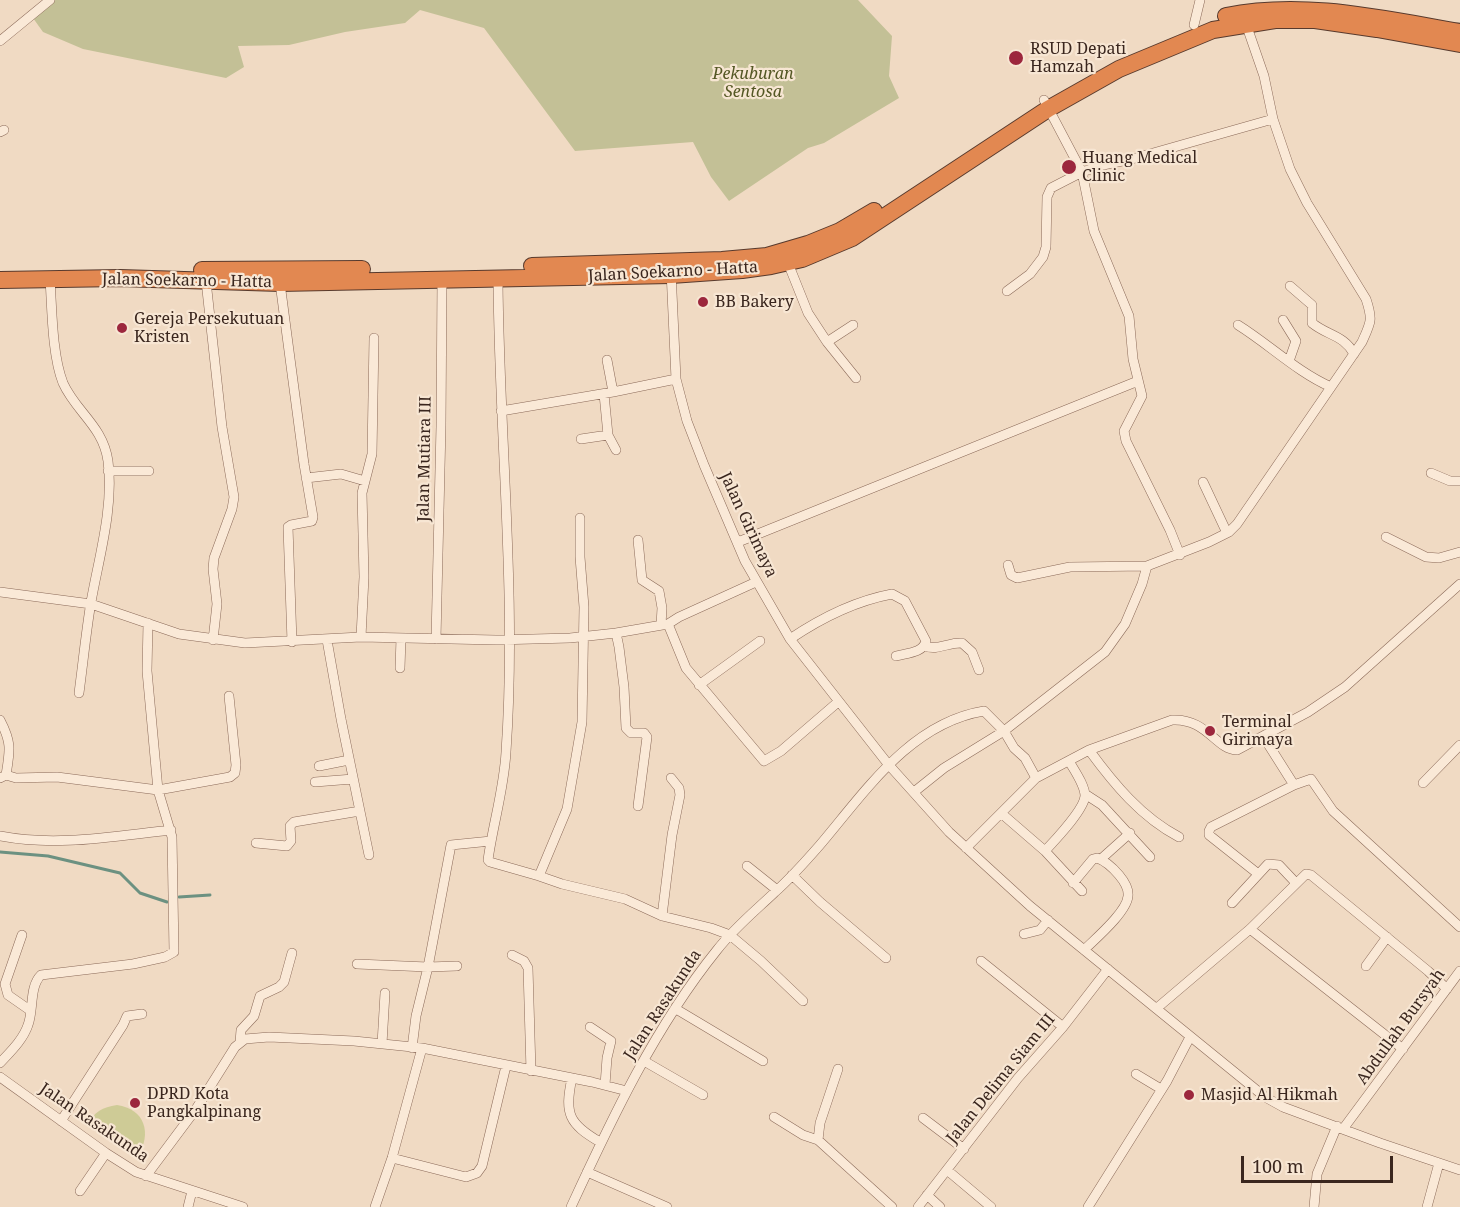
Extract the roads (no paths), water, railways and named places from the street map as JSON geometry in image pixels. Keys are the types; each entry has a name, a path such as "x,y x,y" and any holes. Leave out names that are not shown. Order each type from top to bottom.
{"highway":[{"name":"Jalan Soekarno - Hatta","path":"0,280 494,268 742,270 788,263 825,251 852,238 1117,59 1194,25 1232,14 1270,8 1310,8 1338,10 1460,32"},
{"name":"Jalan Soekarno - Hatta","path":"0,270 173,275 206,281 280,283 498,279 671,269 767,256 808,244 840,231 872,213 976,142 1119,69 1213,30 1275,20 1315,20 1460,44"}],"street":[{"path":"0,41 50,0"},
{"path":"1194,25 1200,0"},
{"path":"1008,565 1015,578 1070,567 1147,566 1180,555 1227,534 1237,524 1354,354 1370,325 1371,315 1365,299 1315,216 1290,169 1273,119 1264,76 1246,24"},
{"path":"1046,105 1082,172 1094,231 1129,316 1131,346 1141,399 1124,435 1180,555"},
{"path":"1007,291 1030,274 1045,252 1048,191 1082,172 1273,119"},
{"path":"788,263 808,313 827,342 856,378"},
{"name":"Jalan Girimaya","path":"671,269 676,379 687,421 704,465 756,582 790,639 888,764 966,848 1048,920 1273,1102 1460,1170"},
{"path":"50,279 58,369 67,392 98,431 104,445 108,471 106,516 91,604 80,693"},
{"name":"Jalan Mutiara III","path":"436,639 442,279"},
{"path":"498,279 510,640 506,755 489,862 570,886 625,899 662,916 711,928 729,935 761,961 803,1001"},
{"path":"206,281 222,427 234,497 232,509 214,558 217,604 213,640"},
{"path":"280,283 313,519 291,525 288,529 292,642"},
{"path":"1290,286 1312,305 1312,323 1344,340 1354,354"},
{"path":"1283,320 1296,341 1289,361"},
{"path":"1238,325 1310,377 1331,387"},
{"path":"827,342 853,326"},
{"path":"361,637 364,577 362,493 372,454 374,338"},
{"path":"608,360 608,435 616,450"},
{"path":"501,411 676,379"},
{"path":"738,542 1138,381"},
{"path":"581,439 608,435"},
{"path":"108,471 149,471"},
{"path":"1431,473 1450,481 1460,481"},
{"path":"306,478 340,474 365,481"},
{"path":"1203,482 1227,534"},
{"path":"539,876 567,809 582,722 584,607 579,540 580,518"},
{"path":"1386,537 1426,557 1439,558 1460,552"},
{"path":"638,540 640,575 644,583 659,591 665,624 686,668 764,761 781,751 838,702"},
{"path":"914,792 944,768 1004,731 1098,658 1111,645 1125,624 1147,566"},
{"path":"0,592 91,604 178,634 213,640 245,643 361,637 510,640 583,637 665,624 756,582"},
{"path":"966,848 1036,778 1089,750 1172,720 1189,720 1233,750 1242,748 1308,712 1345,687 1460,584"},
{"path":"790,639 817,621 851,606 892,594 905,601 926,638 925,646 921,649 896,656"},
{"path":"0,1063 27,1027 37,979 44,973 108,968 153,960 172,954 175,946 172,837 158,790 147,682 148,623"},
{"path":"616,633 624,687 626,728 629,732 644,733 647,737 638,806"},
{"path":"400,668 401,638"},
{"path":"327,640 369,855"},
{"path":"699,685 760,641"},
{"path":"925,646 932,649 951,643 962,643 972,652 979,669"},
{"path":"0,720 6,732 10,751 3,776 57,777 158,790 233,775 236,765 229,696"},
{"name":"Jalan Rasakunda","path":"571,1207 600,1143 644,1060 701,970 729,935 792,875 888,764 935,727 963,716 986,712 1004,731"},
{"path":"1004,731 1014,748 1025,758 1036,778"},
{"path":"1263,736 1294,785"},
{"path":"1423,783 1460,745"},
{"path":"1089,750 1115,786 1159,825 1179,837"},
{"path":"319,766 349,760"},
{"path":"1069,761 1085,794 1102,805 1130,833 1150,858"},
{"path":"662,916 672,835 680,795 671,778"},
{"path":"315,782 353,779"},
{"path":"1257,873 1209,835 1211,827 1294,785 1311,779 1333,812 1460,927"},
{"path":"1045,851 1080,808 1085,794"},
{"path":"256,843 287,846 291,841 290,826 294,822 360,811"},
{"path":"1001,813 1045,851 1082,891"},
{"path":"0,836 23,840 67,842 171,830"},
{"path":"1073,883 1093,859 1101,859 1130,833"},
{"path":"375,1207 392,1158 417,1048 416,1016 428,967 451,845 491,841"},
{"path":"1084,950 1118,915 1128,896 1122,878 1101,859"},
{"path":"1232,903 1257,873 1268,864 1279,865 1296,884"},
{"path":"747,866 777,890"},
{"path":"792,875 886,958"},
{"path":"1157,1008 1250,929 1305,875 1311,875 1447,989"},
{"path":"1024,934 1038,931 1048,920"},
{"path":"1250,929 1403,1049"},
{"path":"22,935 5,990 31,1011"},
{"path":"1366,966 1387,937"},
{"path":"240,1042 241,1030 254,1016 260,996 284,982 292,953"},
{"path":"512,956 525,961 528,968 531,1071"},
{"path":"981,961 1063,1027"},
{"path":"357,964 457,966"},
{"name":"Jalan Delima Siam III","path":"918,1207 1018,1078 1063,1027 1108,969"},
{"name":"Abdullah Bursyah","path":"1314,1207 1317,1174 1340,1128 1403,1049 1460,971"},
{"path":"382,1044 385,993"},
{"path":"675,1009 763,1061"},
{"path":"61,1121 123,1025 126,1012 142,1014"},
{"path":"590,1027 611,1041 605,1085"},
{"path":"146,1176 196,1109 235,1047 248,1038 269,1036 417,1048 627,1091"},
{"path":"1088,1207 1161,1089 1190,1037"},
{"path":"644,1060 703,1095"},
{"path":"392,1158 466,1177 477,1173 482,1166 506,1066"},
{"path":"818,1140 820,1123 838,1068"},
{"path":"1136,1074 1161,1089"},
{"name":"Jalan Rasakunda","path":"0,1077 106,1153 146,1176 243,1207"},
{"path":"572,1078 568,1102 572,1119 581,1131 600,1143"},
{"path":"774,1117 803,1135 818,1140 892,1207"},
{"path":"923,1118 964,1149"},
{"path":"80,1191 106,1153"},
{"path":"1428,1207 1439,1163"},
{"path":"947,1170 991,1207"},
{"path":"587,1172 667,1207"},
{"path":"188,1207 192,1191"},
{"path":"927,1195 940,1207"}],"waterway":[{"path":"0,852 48,856 120,873 140,893 167,902"},
{"path":"179,897 210,895"}],"place":[{"name":"RSUD Depati Hamzah","path":"1016,58"},
{"name":"Huang Medical Clinic","path":"1069,167"},
{"name":"BB Bakery","path":"703,302"},
{"name":"Gereja Persekutuan Kristen","path":"122,328"},
{"name":"Terminal Girimaya","path":"1210,731"},
{"name":"Masjid Al Hikmah","path":"1189,1095"},
{"name":"DPRD Kota Pangkalpinang","path":"135,1103"}],"park label":[{"name":"Pekuburan Sentosa","path":"753,83"}]}
